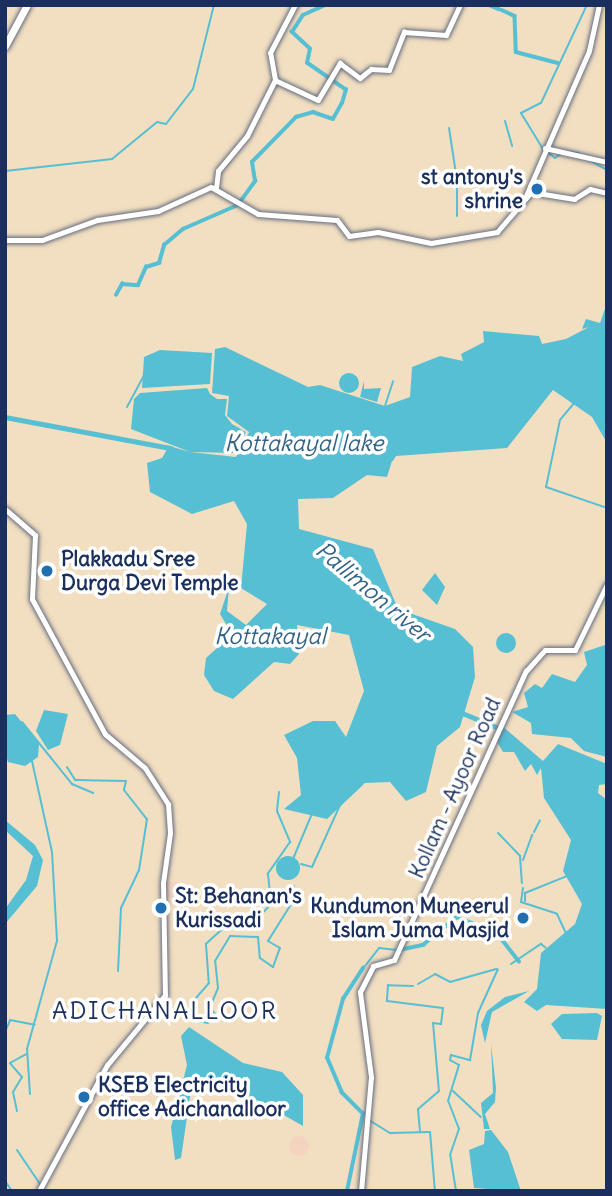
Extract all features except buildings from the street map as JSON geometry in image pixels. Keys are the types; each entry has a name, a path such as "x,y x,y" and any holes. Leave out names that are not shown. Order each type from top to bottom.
{"highway":[{"path":"5,46 27,5"}],"main road":[{"path":"5,240 34,241 97,220 155,212 216,188 258,214 337,220 349,236 378,232 431,243 497,232 526,195 576,199 590,189 607,193"},
{"path":"5,509 35,535 32,599 105,734 145,768 168,804 170,833 163,883 165,995 107,1065 41,1189"},
{"name":"Kollam - Ayoor Road","path":"361,1191 370,1066 358,998 373,966 394,960 457,833 501,719 535,659 545,650 577,647 607,584"}],"street":[{"path":"216,188 218,171 247,136 275,80 270,53 295,5"},
{"path":"275,80 318,100 340,63 360,78 371,69 389,71 404,32 446,35 460,5"},
{"path":"526,195 589,51 599,5"},
{"path":"545,148 607,162"}],"shaded area":[{"path":"164,881 184,883 182,899 165,896"},
{"path":"299,1136 306,1139 309,1146 306,1153 299,1156 292,1153 289,1146 292,1139"}],"water":[{"name":"Kottakayal lake","path":"607,303 607,443 592,417 553,390 507,448 396,456 387,477 367,475 333,498 298,499 299,529 373,549 398,609 455,629 473,647 475,677 460,727 437,746 426,792 406,801 390,782 365,783 327,819 284,809 301,795 297,758 284,735 313,721 335,721 346,737 364,691 349,635 297,625 299,654 290,664 274,662 233,699 214,691 204,675 206,658 225,641 217,636 229,629 220,614 229,587 227,611 246,625 267,604 241,588 247,524 234,501 192,514 150,492 147,463 162,458 169,446 190,452 236,457 249,432 227,416 229,396 212,393 215,349 225,347 308,387 320,385 385,406 410,397 412,367 440,356 463,361 461,354 484,342 483,331 539,336 542,344 566,339 589,327 582,329 586,319 600,323"},
{"path":"160,350 212,353 210,384 142,388 144,357"},
{"path":"345,373 353,373 359,383 353,393 345,393 339,387 339,379"},
{"path":"364,381 364,389 381,388 377,402 360,397"},
{"path":"207,388 217,399 227,399 225,415 232,424 246,432 236,453 190,452 131,429 134,399 140,393"},
{"path":"435,573 445,587 437,605 422,590"},
{"path":"506,633 513,636 516,643 513,650 506,653 499,650 496,643 499,636"},
{"path":"605,645 607,757 584,751 571,738 532,734 531,723 512,712 528,707 524,693 535,684 542,688 552,674 575,682 587,665 584,652"},
{"path":"44,710 68,714 60,745 48,750 36,731"},
{"path":"15,714 39,743 38,757 25,766 8,762 5,752 5,715"},
{"path":"501,725 543,761 558,744 607,764 607,784 599,785 598,793 607,800 607,1009 546,1005 537,1011 524,1002 537,989 541,953 575,924 582,904 563,871 571,840 544,798 541,768 537,775 531,764 525,771 514,752 503,752 496,740"},
{"path":"5,820 35,845 43,860 37,886 5,924 5,909 26,880 33,856 5,830"},
{"path":"288,856 296,860 300,868 296,876 288,880 280,876 276,868 280,860"},
{"path":"529,991 492,1012 485,1043 481,1025 487,1011 505,997"},
{"path":"597,1013 602,1016 597,1040 562,1039 551,1024 562,1014"},
{"path":"189,1027 243,1063 282,1072 303,1095 303,1126 259,1101 202,1082 191,1090 181,1158 175,1160 171,1127 187,1065 181,1036"},
{"path":"491,1043 495,1102 485,1114 490,1129 484,1129 481,1103 493,1093"},
{"path":"491,1130 508,1152 521,1191 474,1188 469,1150 484,1144 485,1131"}],"waterway":[{"path":"5,171 112,159 157,122 166,124 193,89 214,5"},
{"path":"240,202 255,181 252,162 296,117 313,112 333,119 342,103 346,90 307,63 310,49 292,32 303,15 325,5"},
{"path":"489,5 499,9"},
{"path":"543,149 521,113 541,103 587,5"},
{"path":"502,10 515,16 516,52 558,63"},
{"path":"505,121 512,146"},
{"path":"449,128 456,174"},
{"path":"546,151 555,158 561,154"},
{"path":"566,151 579,153"},
{"path":"587,159 607,170"},
{"path":"457,177 457,216"},
{"path":"116,295 122,284 138,285 146,267 159,263 164,245 183,229 238,205"},
{"path":"127,407 148,368"},
{"path":"385,406 393,381"},
{"path":"575,402 560,420 546,487 607,508"},
{"name":"Pallimon river","path":"5,417 171,448"},
{"name":"Pallimon river","path":"460,712 501,729"},
{"path":"22,722 72,784 93,793"},
{"path":"30,1094 27,1049 57,941 52,852 32,761"},
{"path":"67,767 75,780 126,781 124,790 147,819 139,870 121,908 118,971"},
{"path":"279,792 277,811 290,842 268,874 271,904 258,918 229,923 206,944 209,983 194,1000 199,1021 208,1023 215,1014 210,1007 218,988 215,961 230,936 258,937 260,958 273,967 280,948 268,941 295,898 294,886"},
{"path":"301,864 312,867 342,801"},
{"path":"293,859 311,816"},
{"path":"534,832 540,820"},
{"path":"498,833 520,856 522,883"},
{"path":"523,860 532,835"},
{"path":"525,901 525,893 567,876"},
{"path":"523,888 521,902 557,914 566,933"},
{"path":"399,950 423,945 457,917 497,933 519,961"},
{"path":"511,964 541,944 546,948"},
{"path":"365,966 379,948 397,950"},
{"path":"347,1191 363,1114 342,1093 327,1058 343,999 363,968"},
{"path":"418,984 435,974 450,982 496,969"},
{"path":"456,1191 450,1155 459,1129 448,1101 459,1065 450,1060 451,1055 470,1060 478,1013 498,969"},
{"path":"413,986 388,985 387,1001 443,1008 441,1024 433,1023 439,1091 418,1109 420,1131"},
{"path":"5,1032 10,1020 35,1025"},
{"path":"17,1111 13,1092 22,1077 10,1063 26,1054"},
{"path":"453,1091 481,1117"},
{"path":"369,1120 390,1133 430,1132 435,1191"},
{"path":"17,1150 40,1184"},
{"path":"5,1181 12,1191"}],"place":[{"name":"st antony's shrine","path":"537,189"},
{"name":"Plakkadu Sree Durga Devi Temple","path":"47,571"},
{"name":"St: Behanan's Kurissadi","path":"161,908"},
{"name":"Kundumon Muneerul Islam Juma Masjid","path":"523,918"},
{"name":"KSEB Electricity office Adichanalloor","path":"84,1097"}],"district":[{"name":"ADICHANALLOOR","path":"165,1011"}],"water label":[{"name":"Kottakayal","path":"270,636"}]}
